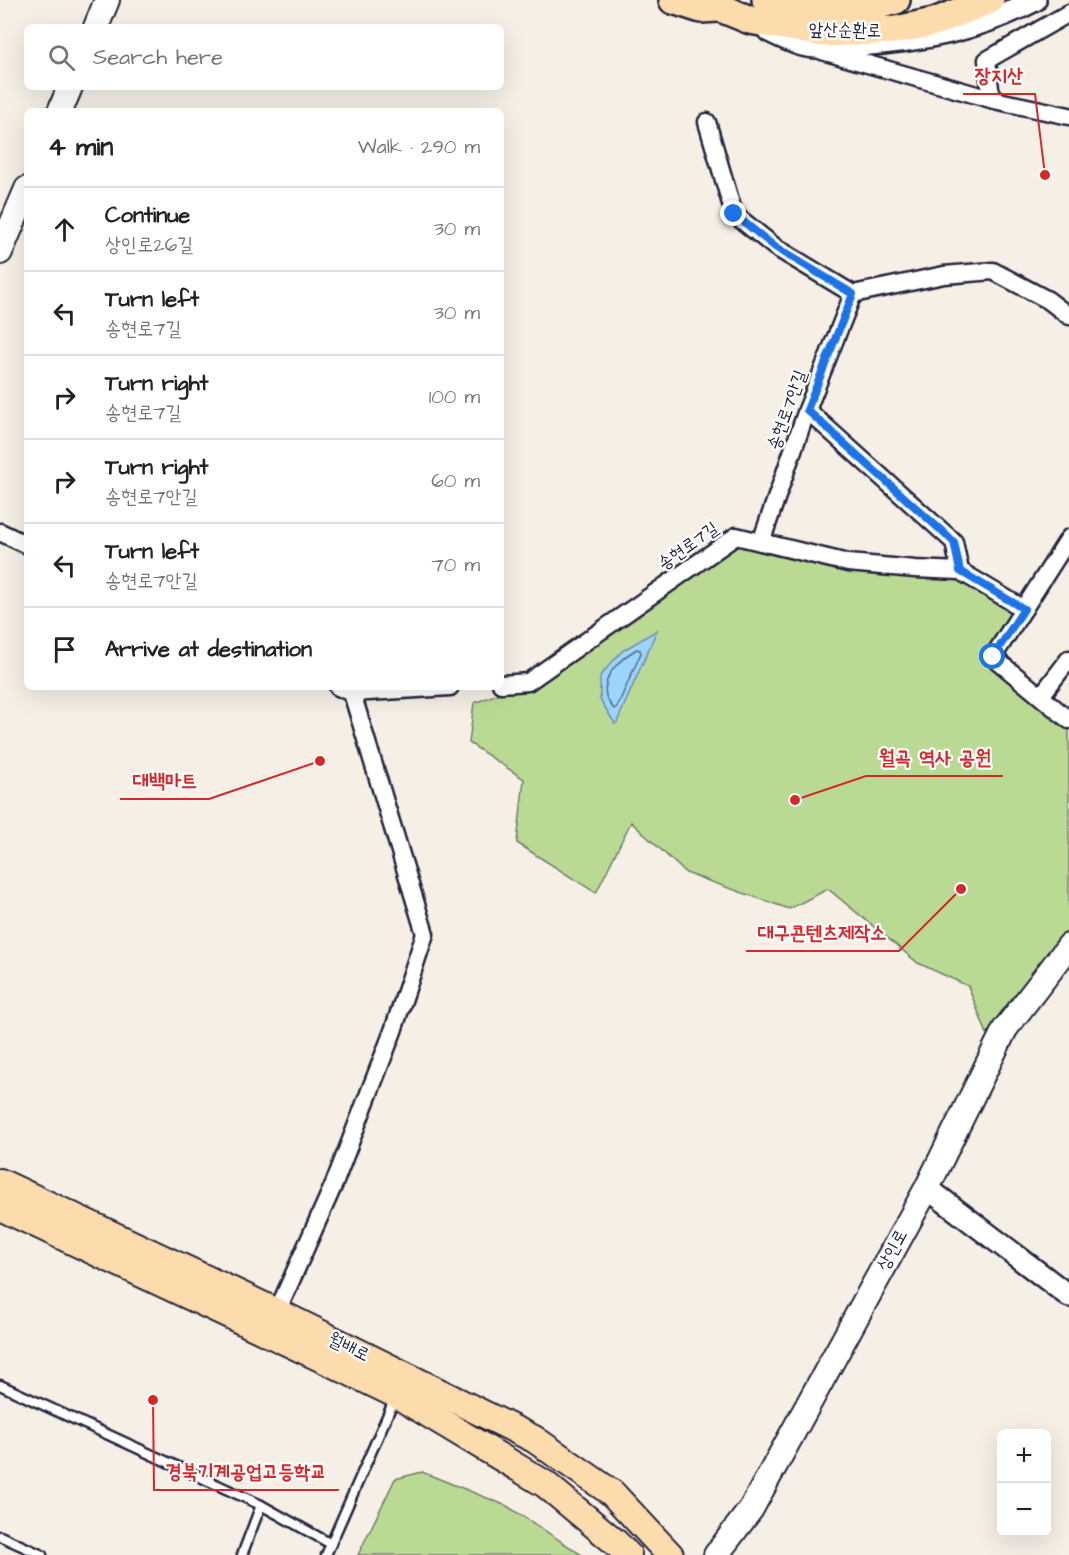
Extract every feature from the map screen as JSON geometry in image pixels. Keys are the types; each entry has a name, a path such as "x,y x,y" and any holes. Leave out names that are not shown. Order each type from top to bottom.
{"highway":[{"name":"앞산순환로","path":"673,0 701,9 711,4 758,10 797,7 864,9 896,0"},
{"name":"앞산순환로","path":"758,10 823,33 896,30 934,22 990,0"}],"main road":[{"path":"97,24 107,0"},
{"path":"61,108 69,90"},
{"path":"0,252 24,196"},
{"name":"상인로","path":"716,1555 751,1509 927,1188 1005,1029 1069,946"},
{"name":"월배로","path":"0,1182 277,1312 534,1439 612,1492 670,1555"},
{"name":"월배로","path":"0,1207 397,1395 545,1484 615,1542 627,1555"}],"street":[{"path":"807,46 886,44 935,36 994,20 1035,0"},
{"path":"758,10 765,30 807,46 994,100 1069,116"},
{"path":"994,100 990,89 987,60 1069,13"},
{"path":"707,122 734,214 775,247 853,294 944,275 993,271 1048,300 1069,316"},
{"name":"송현로7안길","path":"761,542 807,410 853,294"},
{"path":"807,410 954,542 960,571"},
{"path":"0,532 24,544"},
{"name":"송현로7길","path":"504,684 528,682 736,536 848,563 960,571 1024,609"},
{"path":"1069,538 993,657 1069,720"},
{"path":"1041,696 1069,659"},
{"path":"277,1312 334,1184 393,1031 425,934 345,690"},
{"path":"927,1188 1069,1296"}],"lane":[{"path":"0,1385 261,1505 332,1544"},
{"path":"327,1555 397,1395"},
{"path":"242,1555 261,1505"},
{"path":"0,1536 42,1555"}],"green space":[{"path":"736,536 848,563 960,571 1024,609 994,657 1069,720 1069,940 989,1039 968,986 918,963 828,889 789,909 686,873 631,822 596,893 517,843 524,779 469,743 474,703 528,682"},
{"path":"422,1472 507,1506 582,1555 358,1555 395,1479"}],"water":[{"path":"657,630 615,724 600,699 600,676 622,651"}],"place":[{"name":"장지산","path":"1045,175"},
{"name":"대백마트","path":"320,761"},
{"name":"월곡 역사 공원","path":"795,800"},
{"name":"대구콘텐츠제작소","path":"961,889"},
{"name":"경북기계공업고등학교","path":"153,1400"}],"route":[{"path":"734,214 775,247 853,294 807,410 954,542 960,571 1024,609 993,657"}]}
